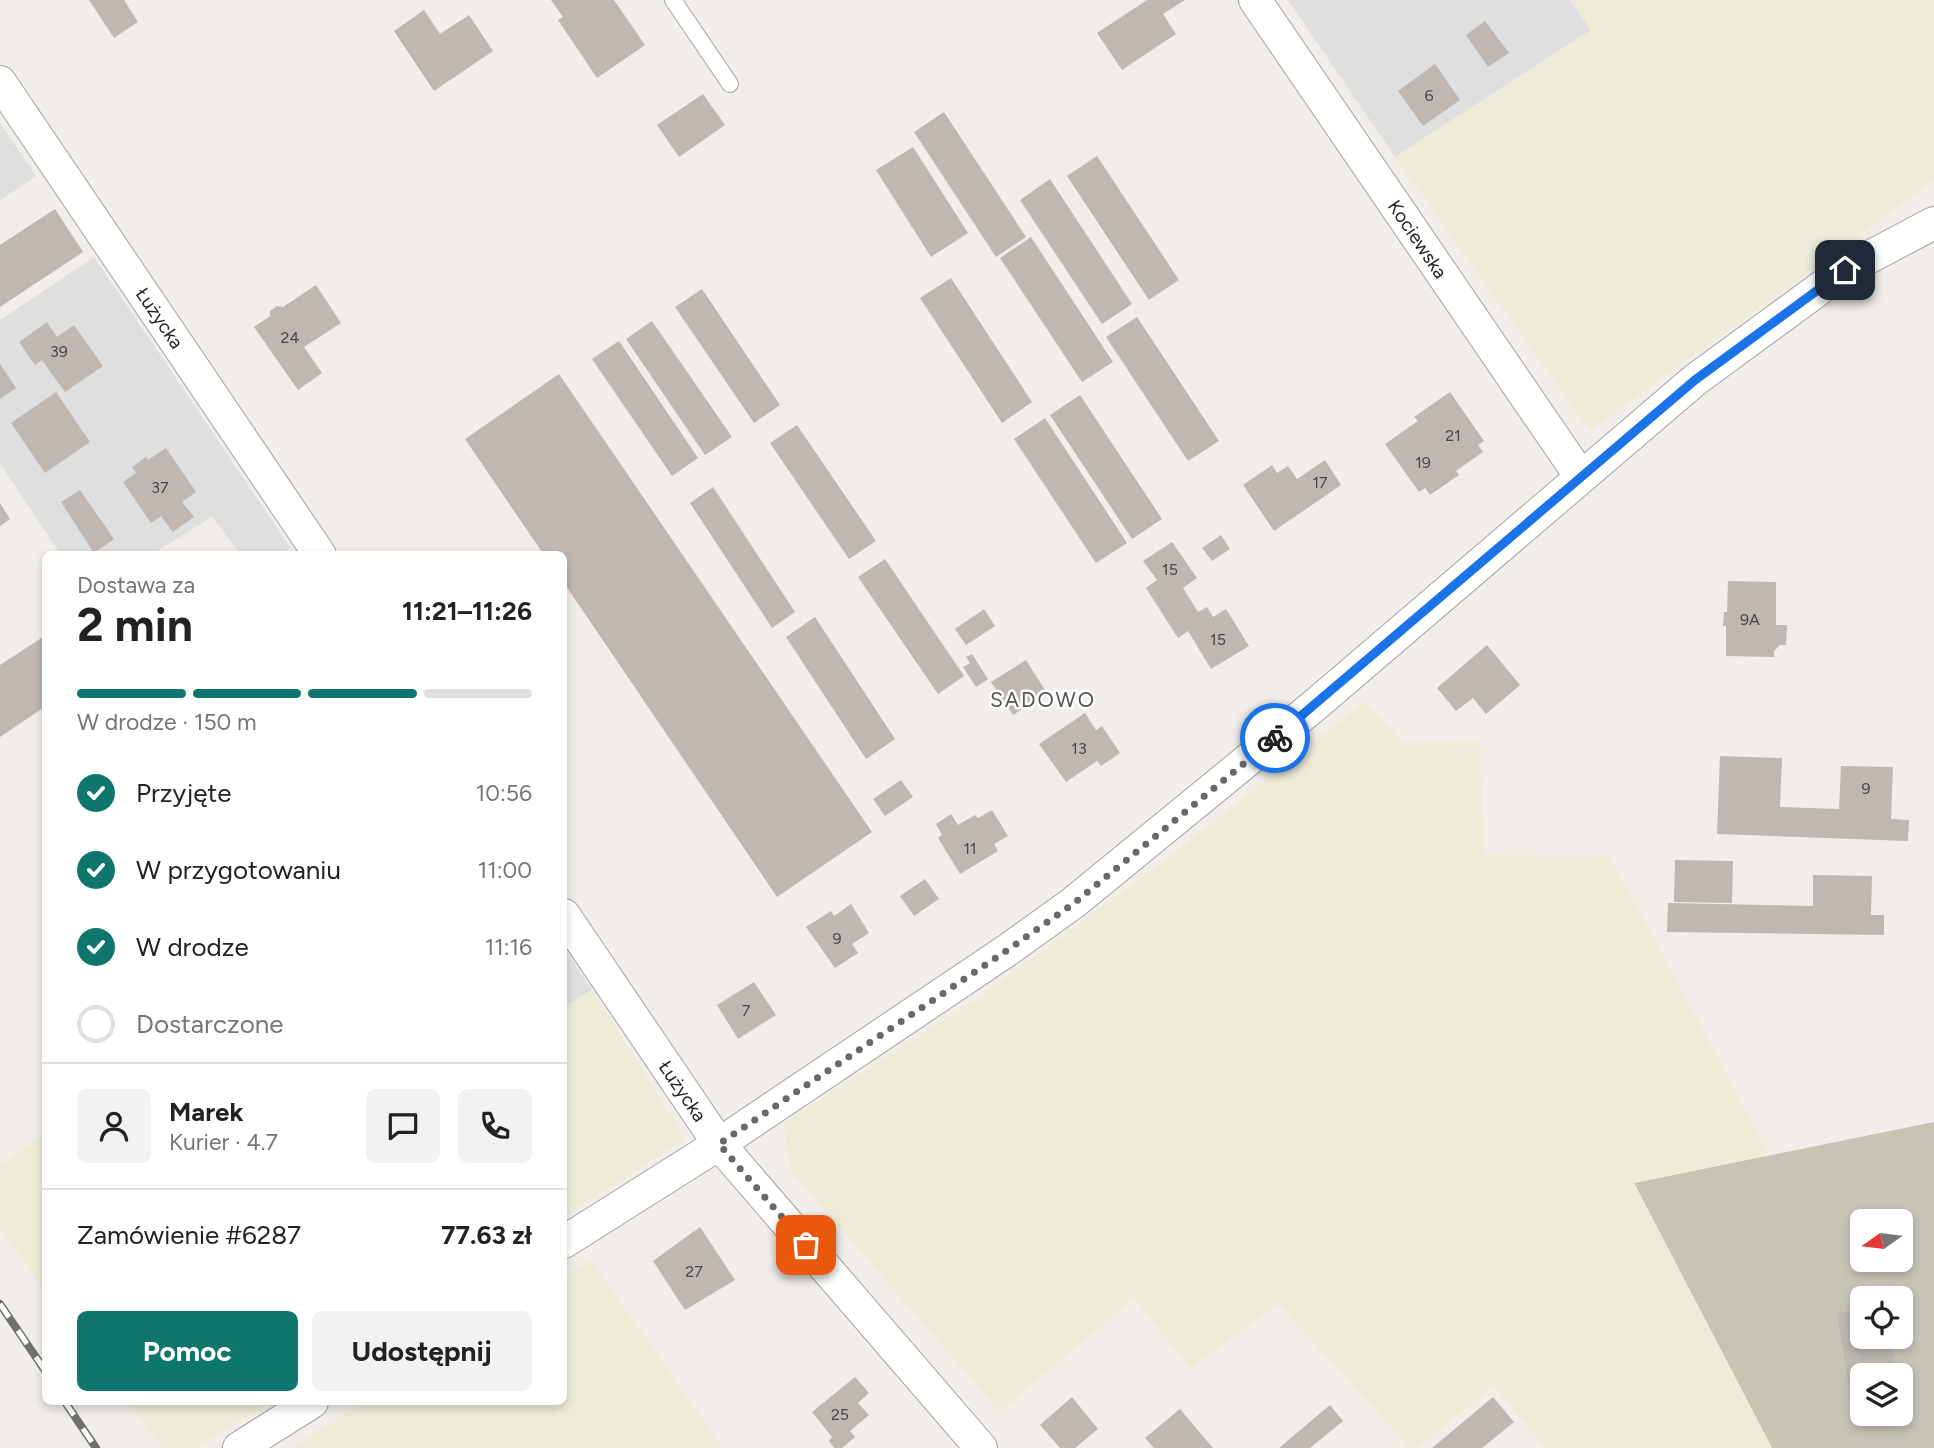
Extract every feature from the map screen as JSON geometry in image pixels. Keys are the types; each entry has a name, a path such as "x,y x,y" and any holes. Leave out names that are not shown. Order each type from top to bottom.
{"street":[{"name":"Kociewska","path":"1255,0 1581,477"},
{"name":"Łużycka","path":"0,82 317,551"},
{"path":"567,1240 719,1144 1073,904 1315,705 1695,380 1845,270 1934,223"},
{"name":"Łużycka","path":"567,919 719,1144 981,1448"},
{"path":"239,1448 307,1405"}],"lane":[{"path":"673,0 730,84"}],"shaded area":[{"path":"1288,0 1570,0 1591,30 1395,157"},
{"path":"0,123 36,176 0,201"},
{"path":"94,257 290,547 286,551 238,551 212,517 157,551 58,551 0,463 0,320"},
{"path":"567,952 592,990 567,1005"},
{"path":"1934,1122 1934,1448 1772,1448 1634,1183"}],"green space":[{"path":"1570,0 1934,0 1934,181 1590,431 1395,157 1591,30"},
{"path":"1366,701 1402,742 1480,741 1484,855 1609,856 1666,960 1769,1155 1634,1183 1772,1448 1545,1448 1494,1386 1418,1448 1410,1448 1278,1304 1190,1369 1134,1298 1000,1412 791,1172 784,1123 979,997 1161,863"},
{"path":"592,990 686,1139 567,1214 567,1005"},
{"path":"42,1136 42,1286 0,1228 0,1165"},
{"path":"591,1260 723,1448 291,1448 360,1405 567,1405 567,1276"},
{"path":"130,1405 266,1405 197,1448 162,1448"}],"building":[{"path":"89,0 124,0 138,22 114,38"},
{"path":"551,0 614,0 645,45 597,78 558,20 563,17"},
{"path":"1147,0 1185,0 1163,14 1176,34 1122,70 1097,33"},
{"path":"424,10 440,34 469,15 493,51 434,91 394,31"},
{"path":"1485,21 1509,53 1488,67 1466,35"},
{"path":"1435,64 1460,100 1423,126 1398,91"},
{"path":"703,94 725,125 679,157 657,125"},
{"path":"944,112 1026,237 996,257 914,132"},
{"path":"913,147 968,233 931,257 876,170"},
{"path":"1097,156 1179,280 1149,300 1067,176"},
{"path":"1050,179 1132,304 1102,324 1020,200"},
{"path":"55,209 83,252 0,307 0,245"},
{"path":"1031,237 1113,362 1082,382 1000,258"},
{"path":"951,278 1032,402 1002,423 920,298"},
{"path":"316,285 341,323 304,347 322,373 298,390 254,327 270,316 270,311 277,306 283,307"},
{"path":"702,289 780,405 754,423 675,307"},
{"path":"1137,317 1219,441 1188,461 1106,337"},
{"path":"652,321 732,437 705,455 626,339"},
{"path":"47,322 57,337 74,325 103,366 65,392 42,360 35,365 19,342"},
{"path":"619,341 698,458 672,476 592,359"},
{"path":"0,364 16,388 0,399"},
{"path":"559,374 872,832 777,897 567,587 567,551 541,551 465,439"},
{"path":"56,392 90,442 45,473 11,423"},
{"path":"1450,392 1484,441 1478,445 1483,452 1456,471 1459,475 1430,495 1425,488 1419,492 1385,444 1418,421 1414,417"},
{"path":"1080,395 1162,519 1132,539 1050,415"},
{"path":"1045,418 1127,543 1096,563 1014,439"},
{"path":"797,425 876,541 849,559 770,443"},
{"path":"166,448 196,492 182,502 194,517 173,532 161,516 151,523 123,482 136,473 132,467"},
{"path":"1325,460 1341,485 1274,531 1243,485 1272,465 1277,473 1288,466 1297,479"},
{"path":"713,487 795,612 772,628 690,503"},
{"path":"80,490 114,539 93,551 61,502"},
{"path":"0,503 10,519 0,526"},
{"path":"1221,535 1230,549 1212,561 1202,548"},
{"path":"1172,542 1197,578 1183,588 1198,612 1207,607 1213,617 1226,609 1249,646 1211,669 1188,631 1178,638 1146,588 1157,580 1143,561"},
{"path":"885,559 964,676 938,694 858,577"},
{"path":"1728,581 1776,582 1776,625 1787,625 1786,645 1780,645 1774,651 1774,657 1726,656 1726,626 1723,626 1724,612 1727,612"},
{"path":"984,609 995,626 966,645 955,629"},
{"path":"815,617 895,739 866,759 786,637"},
{"path":"42,638 42,709 0,737 0,665"},
{"path":"1487,645 1520,685 1486,714 1473,698 1456,711 1437,688"},
{"path":"972,654 988,679 976,687 963,667 970,663 966,657"},
{"path":"1026,660 1047,693 1013,715 991,682"},
{"path":"1085,713 1096,730 1102,726 1120,753 1101,766 1097,761 1066,782 1039,744"},
{"path":"1720,756 1782,758 1780,807 1839,809 1841,766 1893,767 1891,819 1909,820 1908,841 1717,834"},
{"path":"901,780 913,797 885,816 873,799"},
{"path":"992,810 1008,836 994,844 998,851 960,874 938,838 942,835 936,824 951,814 958,825 975,815 978,818"},
{"path":"1675,860 1733,861 1732,903 1674,902"},
{"path":"1813,875 1872,876 1871,915 1884,915 1884,935 1667,932 1668,903 1813,906"},
{"path":"925,879 939,899 914,916 900,896"},
{"path":"851,904 869,933 852,944 858,953 835,968 806,927 831,911 834,916"},
{"path":"754,982 776,1015 738,1039 717,1005"},
{"path":"700,1227 735,1280 685,1310 653,1261"},
{"path":"1850,1311 1850,1349 1892,1349 1895,1363 1850,1363 1850,1395 1837,1313"},
{"path":"855,1377 869,1393 858,1403 869,1415 850,1431 855,1437 842,1448 834,1448 829,1441 832,1437 812,1412"},
{"path":"1072,1397 1098,1429 1075,1448 1060,1448 1040,1425"},
{"path":"1493,1397 1514,1422 1482,1448 1432,1448"},
{"path":"1330,1405 1343,1421 1310,1448 1279,1448"},
{"path":"1180,1409 1213,1448 1154,1448 1145,1438"}],"railway":[{"path":"0,1304 42,1366"},
{"path":"67,1405 96,1448"}],"way so far":[{"path":"806,1245 719,1144 1073,904 1275,738"}],"district":[{"name":"SADOWO","path":"1043,700"}],"route":[{"path":"1275,738 1695,380 1845,270"}]}
